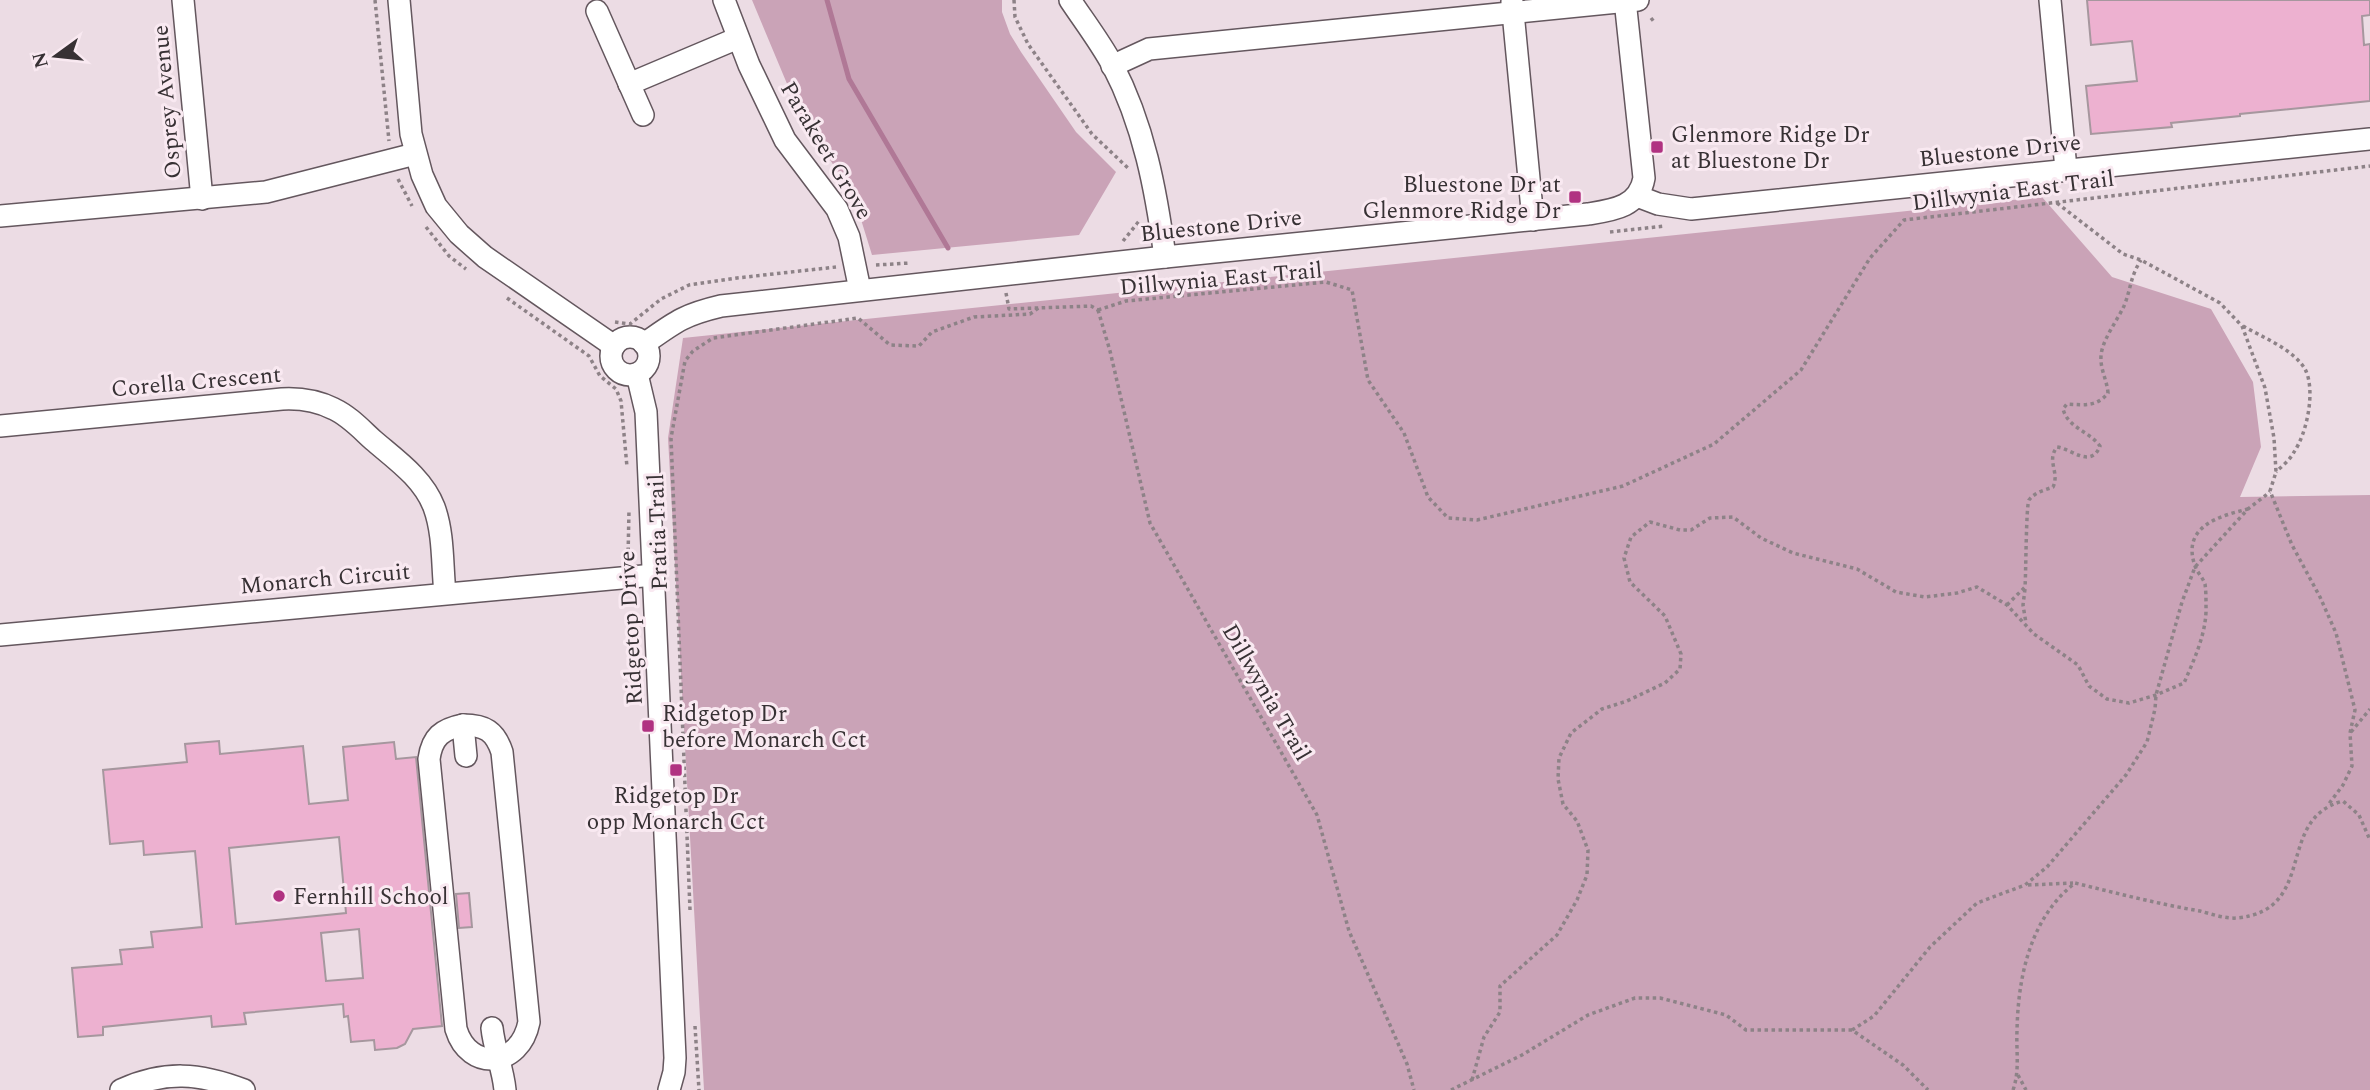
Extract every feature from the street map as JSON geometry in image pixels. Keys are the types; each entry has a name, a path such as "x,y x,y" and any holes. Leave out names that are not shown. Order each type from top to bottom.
{"street":[{"name":"Osprey Avenue","path":"183,0 202,199"},
{"path":"399,0 411,134 415,155 436,206 458,234 485,257 614,346"},
{"name":"Parakeet Grove","path":"724,0 738,38 785,140 837,209 849,237 860,290"},
{"path":"1070,0 1112,66 1136,119 1155,187 1165,257"},
{"path":"2050,0 2066,169"},
{"path":"1112,66 1149,49 1512,7 1635,5 1644,178 1637,196"},
{"path":"1512,7 1533,220"},
{"path":"597,10 643,115"},
{"path":"629,84 738,38"},
{"name":"Bluestone Drive","path":"644,344 669,325 690,314 721,306 1588,214 1620,208 1637,196 1658,204 1691,209 2370,139"},
{"path":"0,216 277,190 415,155"},
{"path":"635,338 644,344 649,355 646,366 637,374 625,374 615,368 611,358 614,346 618,342 635,338"},
{"name":"Ridgetop Drive","path":"637,374 646,412 654,575 675,1058 669,1090"},
{"name":"Corella Crescent","path":"0,426 282,399 299,399 331,407 348,418 407,470 428,495 440,532 445,593"},
{"name":"Monarch Circuit","path":"0,635 654,575"},
{"path":"463,725 466,756"},
{"path":"463,725 490,729 498,739 502,752 529,1022 521,1045 511,1054 499,1059 483,1057 469,1051 460,1042 456,1029 429,758 431,745 438,734 463,725"},
{"path":"492,1028 505,1090"},
{"path":"121,1090 156,1078 185,1075 216,1080 244,1090"}],"path":[{"path":"1014,0 1015,17 1028,44 1092,134 1137,177"},
{"path":"1635,5 1655,23"},
{"name":"Dillwynia East Trail","path":"1098,310 1126,302 1326,282 1352,290 1368,380 1404,433 1428,497 1448,518 1478,520 1623,486 1714,444 1801,370 1870,258 1904,220 2370,166"},
{"path":"2056,202 2123,254 2141,260 2220,303 2242,326 2294,356 2305,370 2309,387 2305,433 2293,455 2276,472"},
{"path":"1111,243 1123,242 1143,215"},
{"path":"2026,625 2023,605 2028,527 2025,513 2029,500 2038,492 2053,487 2056,481 2051,461 2052,453 2057,447 2082,457 2090,457 2100,446 2095,438 2065,417 2063,409 2067,404 2088,405 2101,402 2108,393 2100,354 2125,303 2132,275 2141,260"},
{"path":"610,320 630,324 661,299 689,285 855,264"},
{"path":"1003,276 1009,309 1091,306 1098,310"},
{"name":"Pratia Trail","path":"691,922 671,438 685,361 693,351 713,338 858,318 890,345 919,346 932,332 974,317 1030,314 1040,307"},
{"name":"Dillwynia Trail","path":"1098,310 1150,523 1317,815 1349,931 1407,1064 1414,1090"},
{"path":"2025,885 2048,867 2126,775 2147,742 2156,695 2182,602 2195,567 2248,509 2270,491 2276,472 2274,438 2265,388 2242,326"},
{"path":"1451,1090 1522,1055 1588,1015 1635,998 1660,998 1685,1003 1726,1015 1746,1030 1852,1030 1874,1016 1930,947 1977,902 2025,885 2075,883 2235,918 2265,911 2282,898 2307,826 2343,785 2352,766 2350,733 2355,709 2336,633 2292,545 2270,491"},
{"path":"1472,1080 1484,1037 1500,1012 1500,986 1557,935 1577,900 1587,874 1588,850 1577,821 1563,804 1558,779 1559,758 1571,733 1602,709 1628,701 1665,683 1680,669 1681,654 1665,616 1630,582 1624,558 1631,537 1650,522 1679,530 1691,530 1710,517 1733,517 1761,538 1793,553 1857,569 1896,592 1925,597 1977,587 2007,606 2053,649 2078,665 2089,686 2107,699 2129,703 2184,683 2197,654 2206,610 2205,583 2195,567 2192,553 2195,536 2207,522 2248,509"},
{"path":"2007,606 2025,587"},
{"path":"2350,733 2370,709"},
{"path":"2328,805 2343,801 2359,815 2370,841"},
{"path":"2013,1090 2018,1075 2017,1029 2022,976 2034,933 2063,893 2075,883"},
{"path":"695,1017 699,1090"},
{"path":"1852,1030 1903,1065 1927,1090"},
{"path":"2018,1075 2026,1090"}],"shaded area":[{"path":"752,0 1002,0 1002,12 1010,34 1021,52 1076,132 1116,172 1079,235 872,255 854,197 798,110"},
{"path":"2042,197 2112,277 2211,309 2253,382 2261,447 2240,497 2370,495 2370,1090 704,1090 668,438 683,338"}],"building":[{"path":"2087,0 2370,0 2370,15 2362,16 2364,45 2370,44 2370,101 2171,123 2172,127 2091,134 2086,86 2137,81 2132,41 2091,45"},
{"path":"219,741 220,754 303,746 309,804 348,800 343,747 394,742 396,759 416,757 442,1026 413,1029 405,1044 397,1048 375,1050 374,1040 351,1042 348,1016 344,1017 343,1004 244,1013 246,1024 212,1027 211,1016 103,1027 103,1035 78,1037 72,968 122,964 120,950 153,947 151,932 202,927 195,851 144,855 143,841 110,844 103,770 187,762 185,744","holes":["339,837 346,913 236,924 229,848","359,929 363,978 326,981 321,933"]},
{"path":"469,893 472,927 459,928 456,894"}],"waterway":[{"path":"827,0 849,79 948,248"}],"place":[{"name":"Glenmore Ridge Dr at Bluestone Dr","path":"1657,147"},
{"name":"Bluestone Dr at Glenmore Ridge Dr","path":"1575,197"},
{"name":"Ridgetop Dr before Monarch Cct","path":"648,726"},
{"name":"Ridgetop Dr opp Monarch Cct","path":"676,770"},
{"name":"Fernhill School","path":"279,896"}]}
